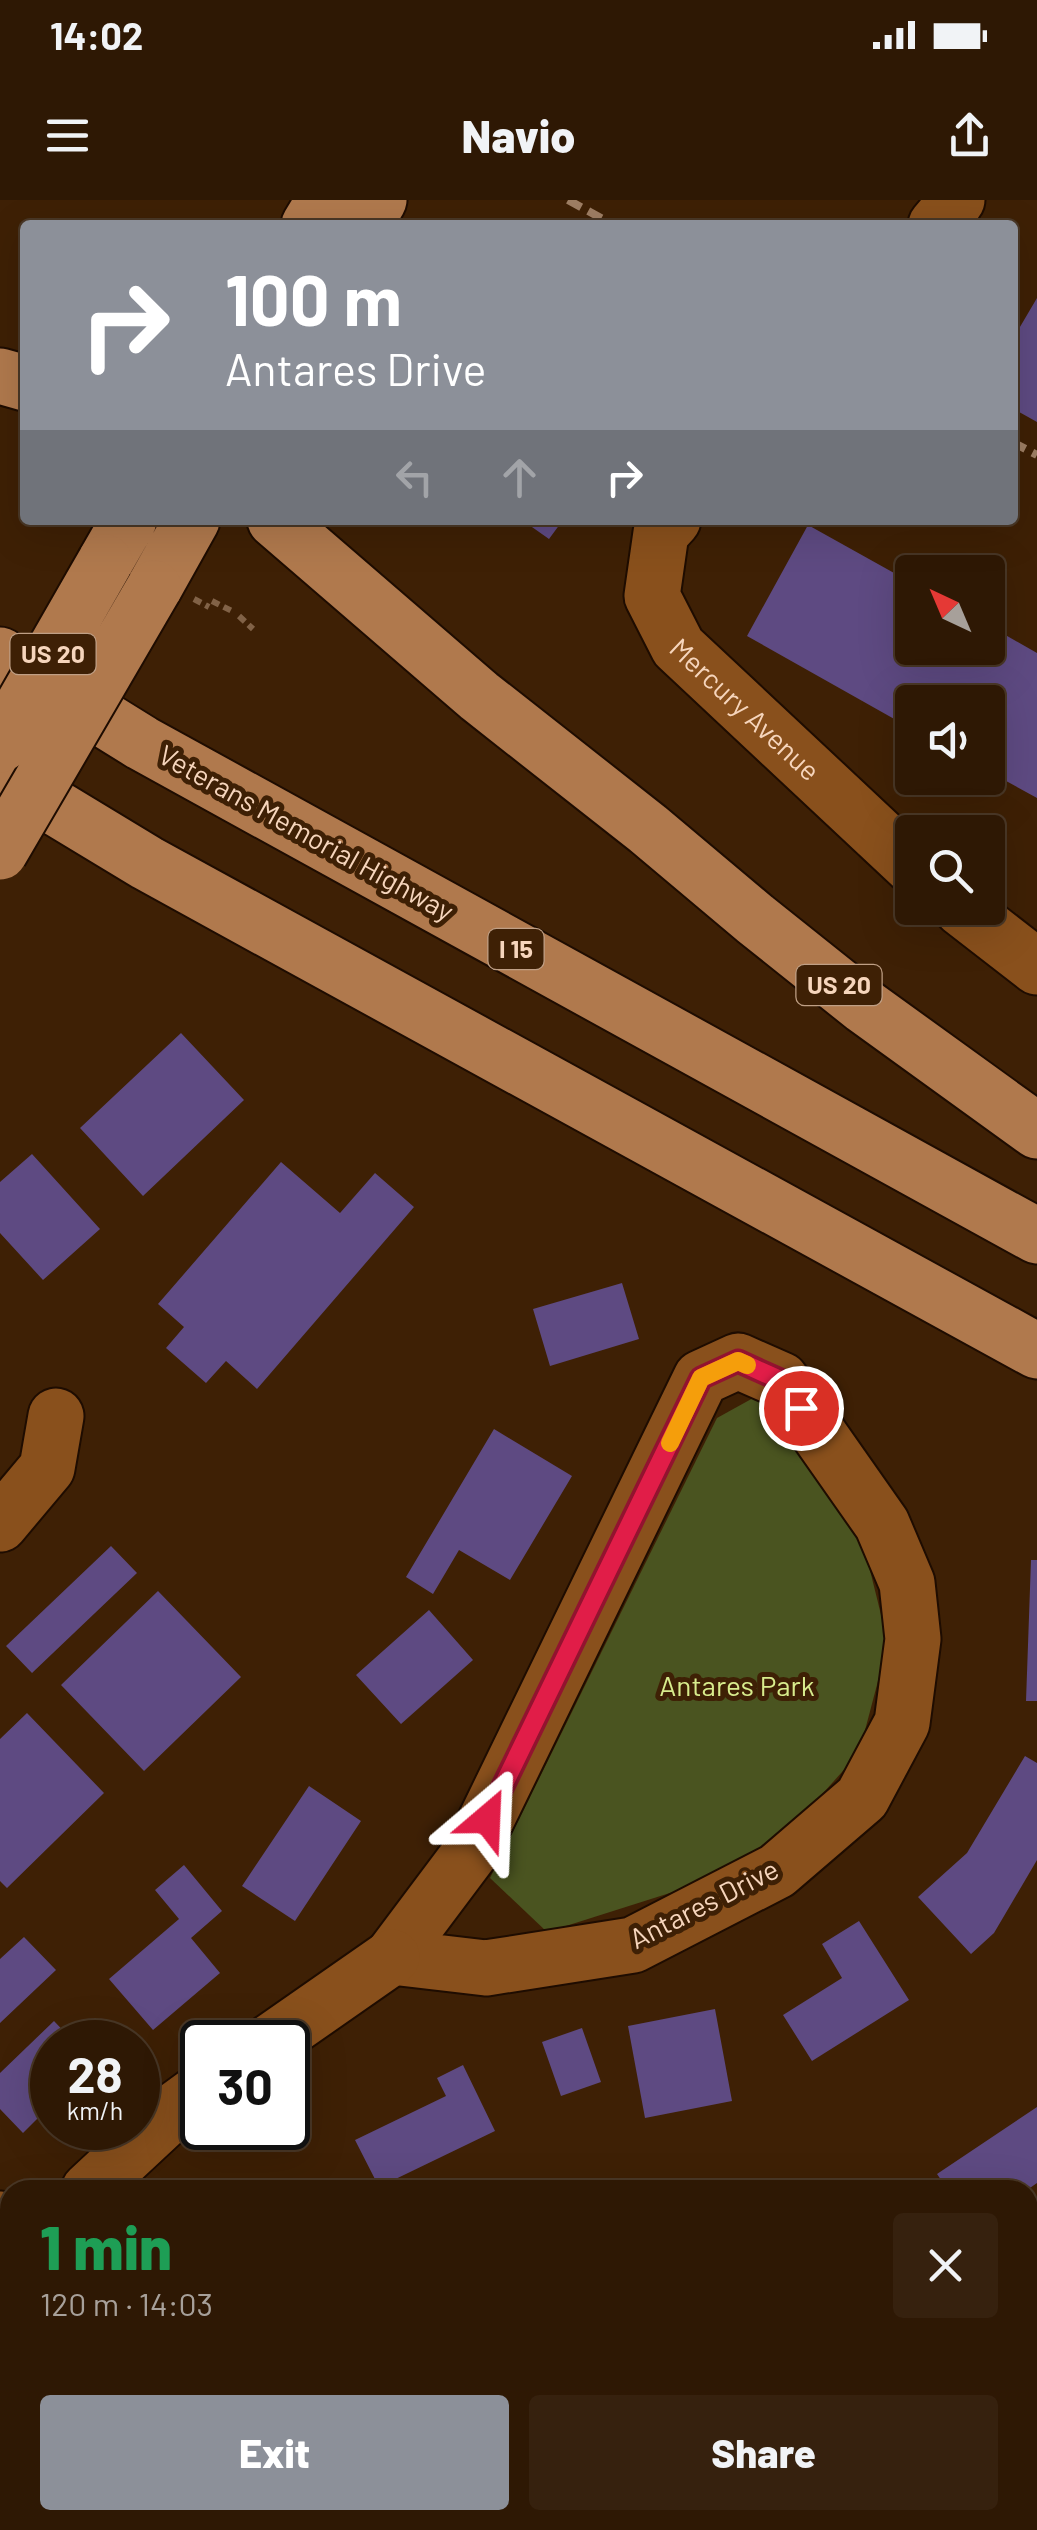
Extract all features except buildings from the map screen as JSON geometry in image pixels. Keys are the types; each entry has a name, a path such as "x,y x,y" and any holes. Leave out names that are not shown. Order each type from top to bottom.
{"highway":[{"path":"325,216 379,200"},
{"path":"0,852 189,525"},
{"path":"281,525 370,601"},
{"name":"US 20","path":"317,525 370,601 479,696 864,1006 1037,1131"},
{"name":"US 20","path":"0,745 117,541"},
{"name":"Veterans Memorial Highway","path":"0,655 142,743 1037,1236"},
{"path":"0,774 148,863 1037,1351"},
{"path":"0,790 148,863"}],"street":[{"path":"940,220 956,200"},
{"name":"Mercury Avenue","path":"668,525 660,533 652,596 678,646 895,850"},
{"path":"983,925 1037,967"},
{"name":"Antares Drive","path":"302,2020 392,1957 470,1853 701,1378 738,1361 780,1380 882,1524 908,1583 914,1639 902,1722 862,1798 778,1871 633,1945 486,1968 392,1957"},
{"path":"0,1524 46,1468 56,1416"},
{"path":"100,2180 180,2106"}],"path":[{"path":"212,601 236,614 252,629"}],"green space":[{"name":"Antares Park","path":"764,1392 863,1542 888,1643 859,1753 782,1839 673,1892 547,1932 490,1878 717,1418"}],"railway":[{"path":"568,200 605,220"},
{"path":"1018,445 1037,455"}],"slow traffic":[{"path":"670,1443 701,1378 738,1361 747,1365"}],"route":[{"path":"487,1819 701,1378 738,1361 780,1380 801,1408"}]}
